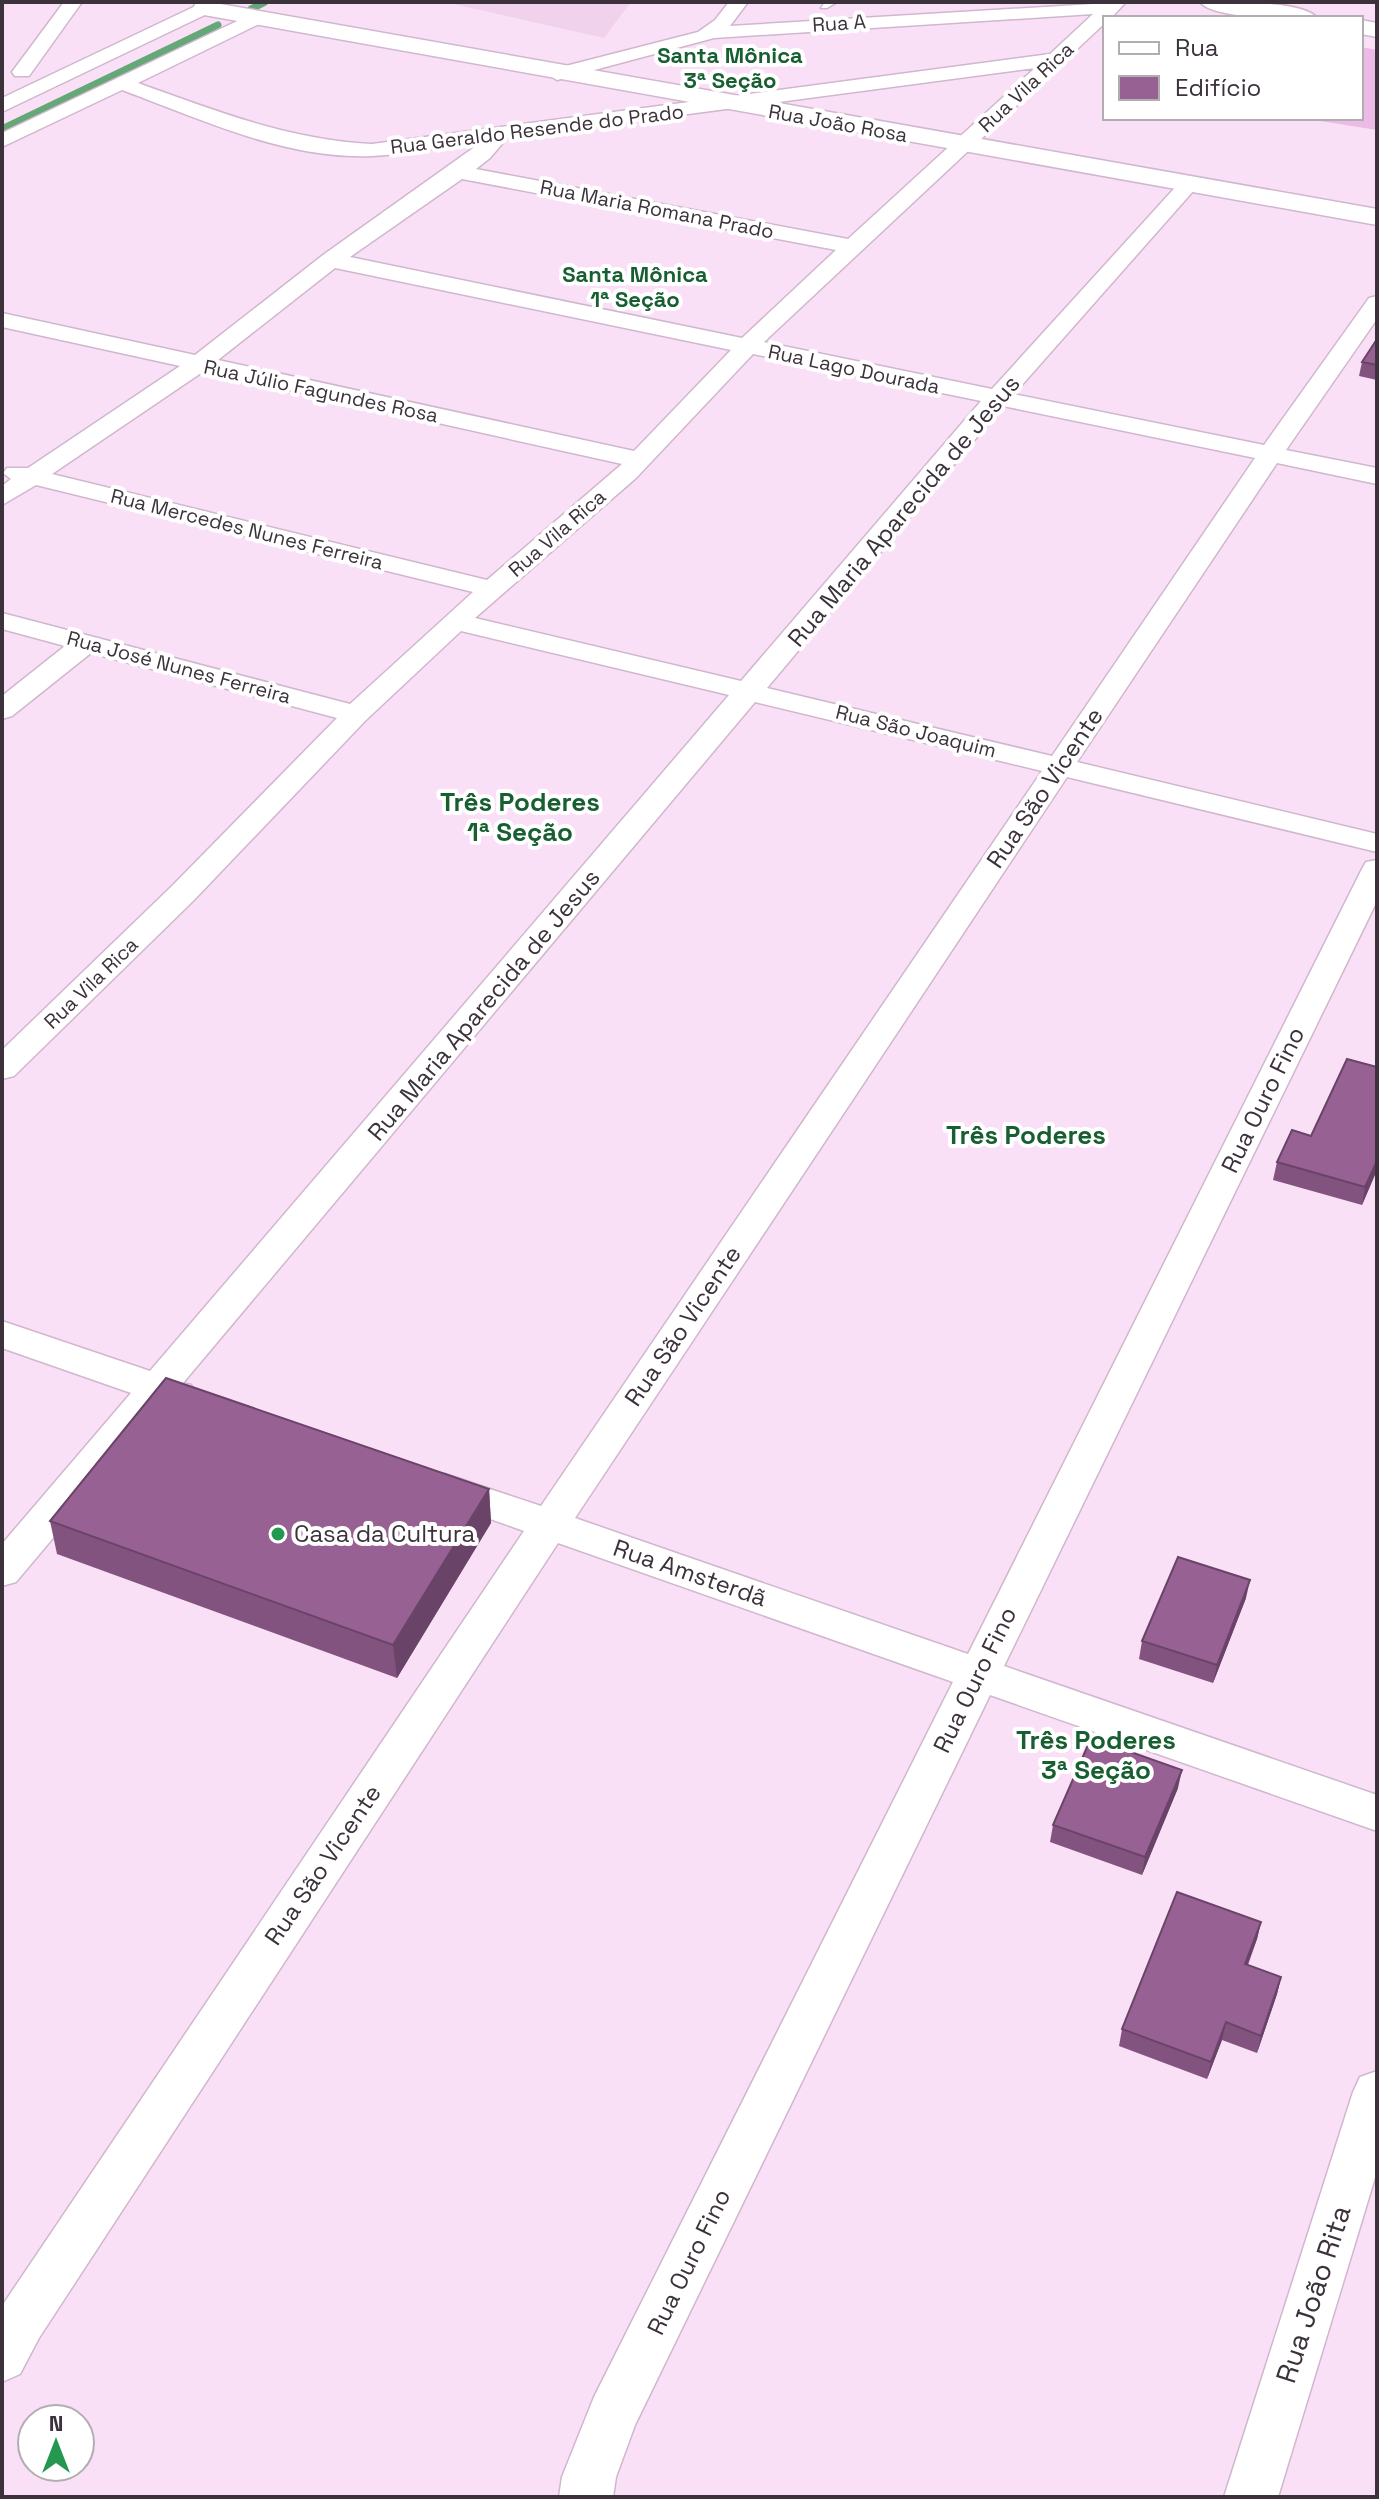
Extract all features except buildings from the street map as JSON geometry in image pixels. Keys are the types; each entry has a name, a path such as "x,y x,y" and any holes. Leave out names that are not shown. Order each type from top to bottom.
{"main road":[{"path":"254,19 289,2"},
{"path":"1211,2 1294,16"},
{"name":"Rua João Rosa","path":"211,5 254,19 1377,217"}],"street":[{"path":"12,72 73,2"},
{"path":"711,33 739,2"},
{"name":"Rua A","path":"557,74 711,33 1114,4"},
{"name":"Rua Vila Rica","path":"2,1069 183,893 356,714 455,621 640,460 746,347 1114,4"},
{"path":"2,106 211,5"},
{"path":"2,141 254,19"},
{"name":"Rua Geraldo Resende do Prado","path":"121,83 285,142 343,150 405,148 1056,59"},
{"path":"12,72 59,79"},
{"path":"2,497 199,364 331,260 460,172 483,154 498,136"},
{"name":"Rua Maria Romana Prado","path":"460,172 854,247"},
{"name":"Rua Maria Aparecida de Jesus","path":"2,1571 997,398 1188,185"},
{"name":"Rua Lago Dourada","path":"331,260 1377,476"},
{"name":"Rua São Vicente","path":"2,2357 21,2321 549,1525 1270,454 1377,303"},
{"name":"Rua Júlio Fagundes Rosa","path":"2,320 640,460"},
{"name":"Rua Mercedes Nunes Ferreira","path":"2,469 493,589"},
{"name":"Rua José Nunes Ferreira","path":"2,621 356,714"},
{"name":"Rua São Joaquim","path":"455,621 1377,843"},
{"path":"2,710 86,643"},
{"name":"Rua Ouro Fino","path":"586,2497 589,2477 613,2415 1377,869"},
{"path":"2,1334 218,1409"},
{"name":"Rua Amsterdã","path":"413,1477 1377,1813"},
{"name":"Rua João Rita","path":"1251,2497 1377,2092"}],"shaded area":[{"path":"444,2 631,2 604,38"},
{"path":"1363,47 1377,50 1377,130 1314,120 1363,120"}],"waterway":[{"path":"251,9 265,2"},
{"path":"2,129 218,25"}],"place":[{"name":"Casa da Cultura","path":"278,1534"}],"district":[{"name":"Santa Mônica 3ª Seção","path":"730,68"},
{"name":"Santa Mônica 1ª Seção","path":"635,286"},
{"name":"Três Poderes 1ª Seção","path":"520,817"},
{"name":"Três Poderes","path":"1026,1135"},
{"name":"Três Poderes 3ª Seção","path":"1096,1755"}]}
